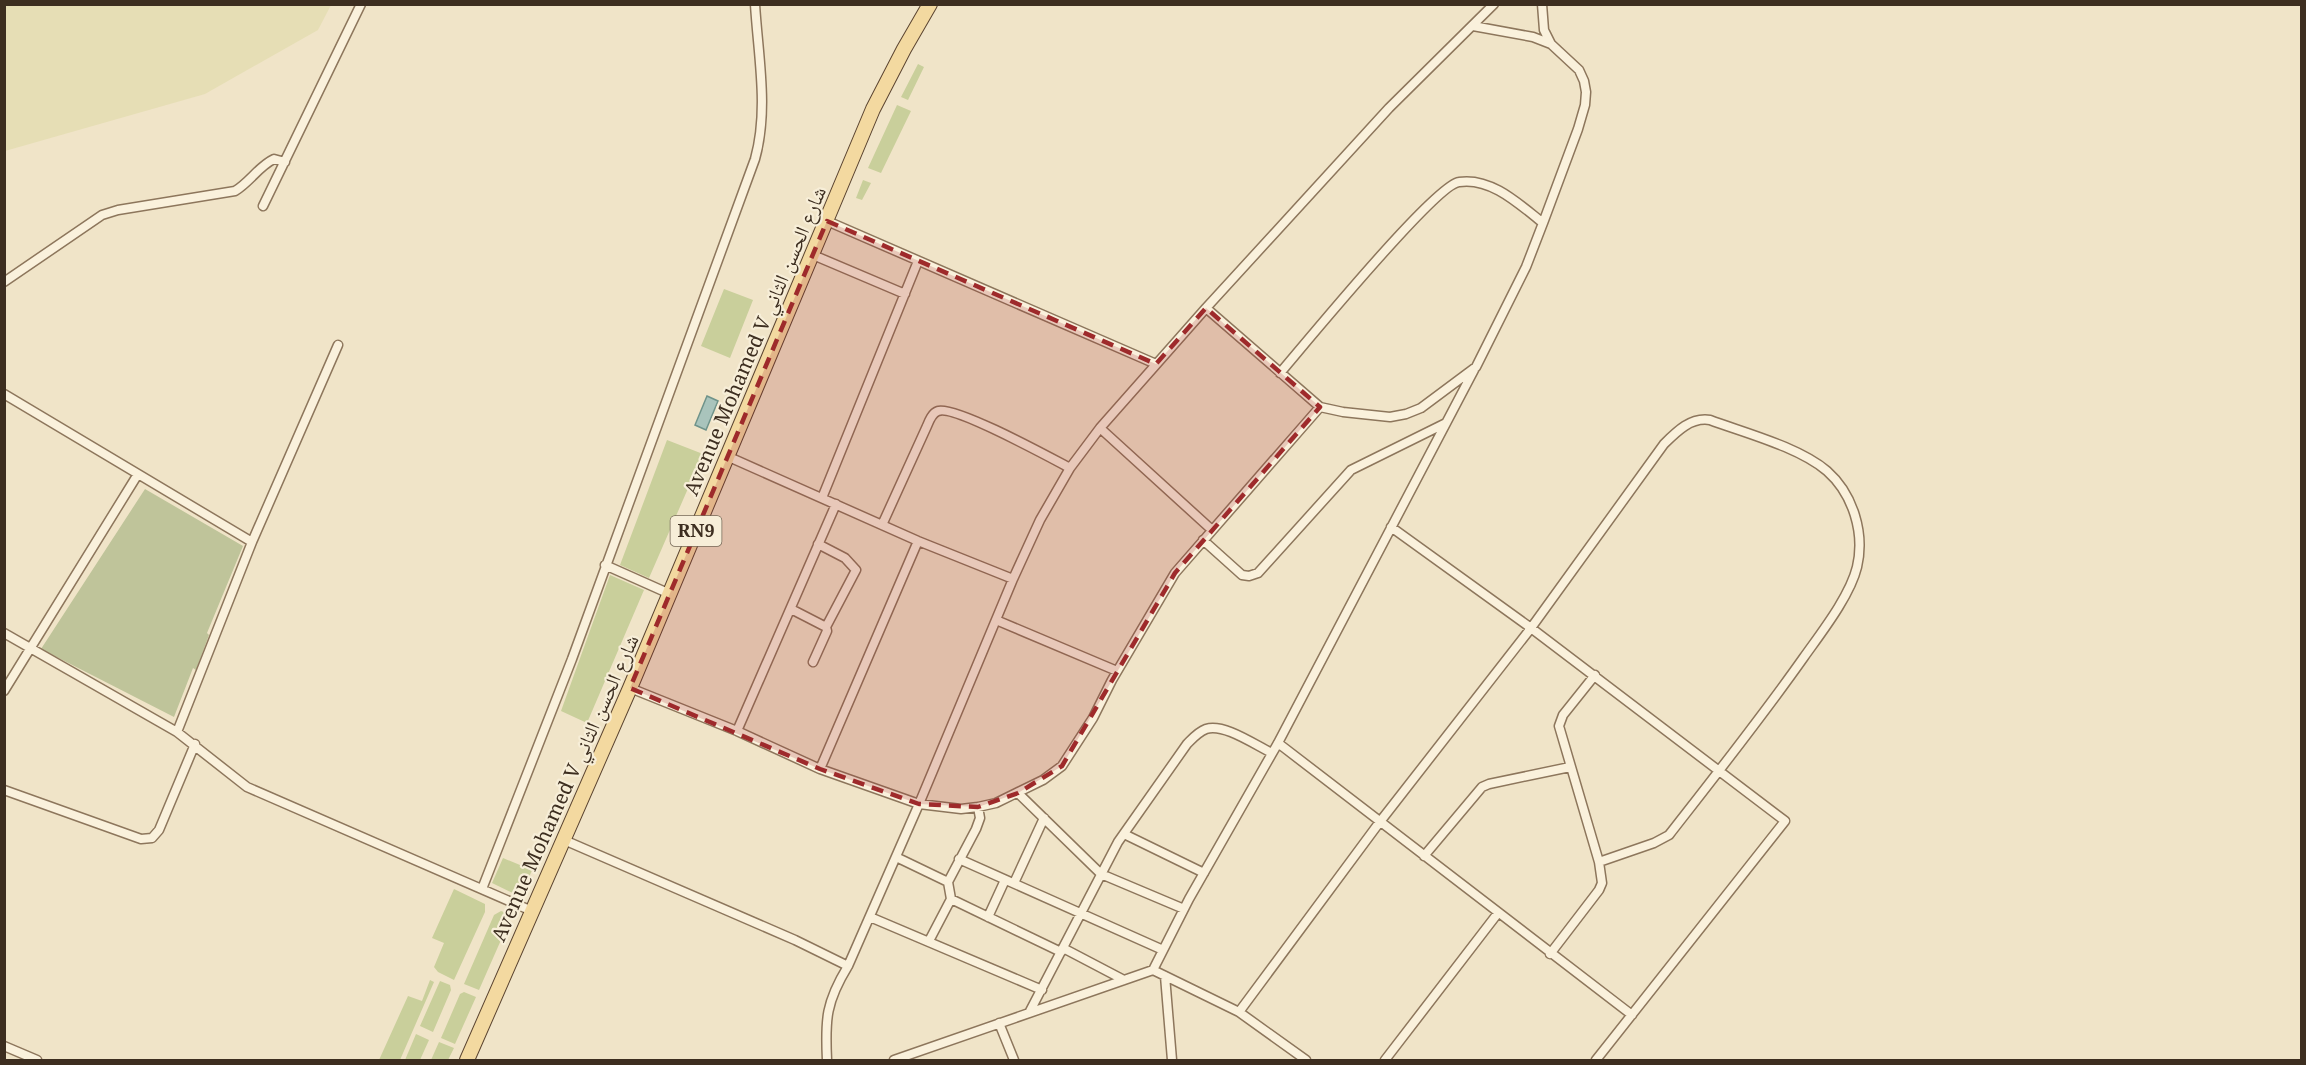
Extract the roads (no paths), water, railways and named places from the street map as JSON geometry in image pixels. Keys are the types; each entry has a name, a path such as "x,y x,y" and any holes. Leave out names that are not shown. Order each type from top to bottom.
{"main road":[{"name":"Avenue Mohamed V شارع الحسن الثاني","path":"467,1060 729,457 873,109 930,4"}],"street":[{"path":"263,206 361,4"},
{"path":"482,889 561,686 727,240 758,148 762,108 755,4"},
{"path":"827,1060 825,1035 832,992 848,966 870,917 1013,579 1040,520 1070,468 1100,428 1206,308 1389,108 1494,4"},
{"path":"894,1060 1153,969 1184,909 1278,743 1476,367 1526,267 1578,129 1586,92 1579,70 1551,44 1544,30 1542,4"},
{"path":"1473,26 1533,37 1551,44"},
{"path":"4,282 102,215 118,210 235,191 246,185 267,162 274,159 285,162"},
{"path":"1280,373 1395,241 1434,199 1455,182 1478,182 1497,189 1543,223"},
{"path":"827,221 1156,364"},
{"path":"813,255 904,294"},
{"path":"822,498 918,261"},
{"path":"1206,308 1320,407 1390,417 1406,414 1421,408 1476,367"},
{"path":"177,732 252,542 338,345"},
{"path":"4,394 252,542"},
{"path":"630,688 737,731 820,769 919,804 940,808 978,807 996,803 1043,780 1062,766 1092,718 1166,587 1203,540 1320,407"},
{"path":"882,525 927,426 932,416 938,411 958,414 1018,440 1070,468"},
{"path":"1239,1012 1379,823 1531,628 1627,498 1659,450 1673,434 1688,424 1700,418 1710,420 1797,452 1827,472 1841,489 1856,515 1860,548 1857,569 1829,622 1748,736 1669,835 1654,843 1599,862"},
{"path":"1203,540 1242,575 1249,576 1258,573 1351,470 1446,423"},
{"path":"1100,428 1212,530"},
{"path":"729,457 918,541 1013,579"},
{"path":"4,691 138,474"},
{"path":"737,731 836,504"},
{"path":"1391,528 1595,675 1785,821 1596,1060"},
{"path":"820,769 918,541"},
{"path":"813,662 827,630 826,627 856,570 845,558 818,544"},
{"path":"605,565 670,594"},
{"path":"790,609 826,627"},
{"path":"996,620 1117,671"},
{"path":"4,633 177,732 247,787 532,911"},
{"path":"1550,954 1602,883 1599,862 1559,726 1560,721 1595,675"},
{"path":"1030,1011 1124,834 1187,744 1198,733 1221,728 1272,753"},
{"path":"1278,743 1379,823 1632,1015"},
{"path":"4,790 141,839 152,838 159,830 195,744"},
{"path":"1424,856 1475,792 1482,787 1570,768"},
{"path":"1018,793 1101,874 1184,909"},
{"path":"929,941 951,899 948,882 980,818 978,807"},
{"path":"988,917 1044,818"},
{"path":"1124,834 1204,873"},
{"path":"564,840 795,940 848,966"},
{"path":"896,857 948,882"},
{"path":"959,859 1163,950"},
{"path":"951,899 1124,980"},
{"path":"1385,1060 1498,914"},
{"path":"870,917 1042,990"},
{"path":"1153,969 1239,1012 1306,1060"},
{"path":"1165,975 1173,1060"},
{"path":"999,1023 1014,1060"},
{"path":"4,1046 25,1058 37,1060"}],"water":[{"path":"707,396 718,401 706,430 695,425"}]}
